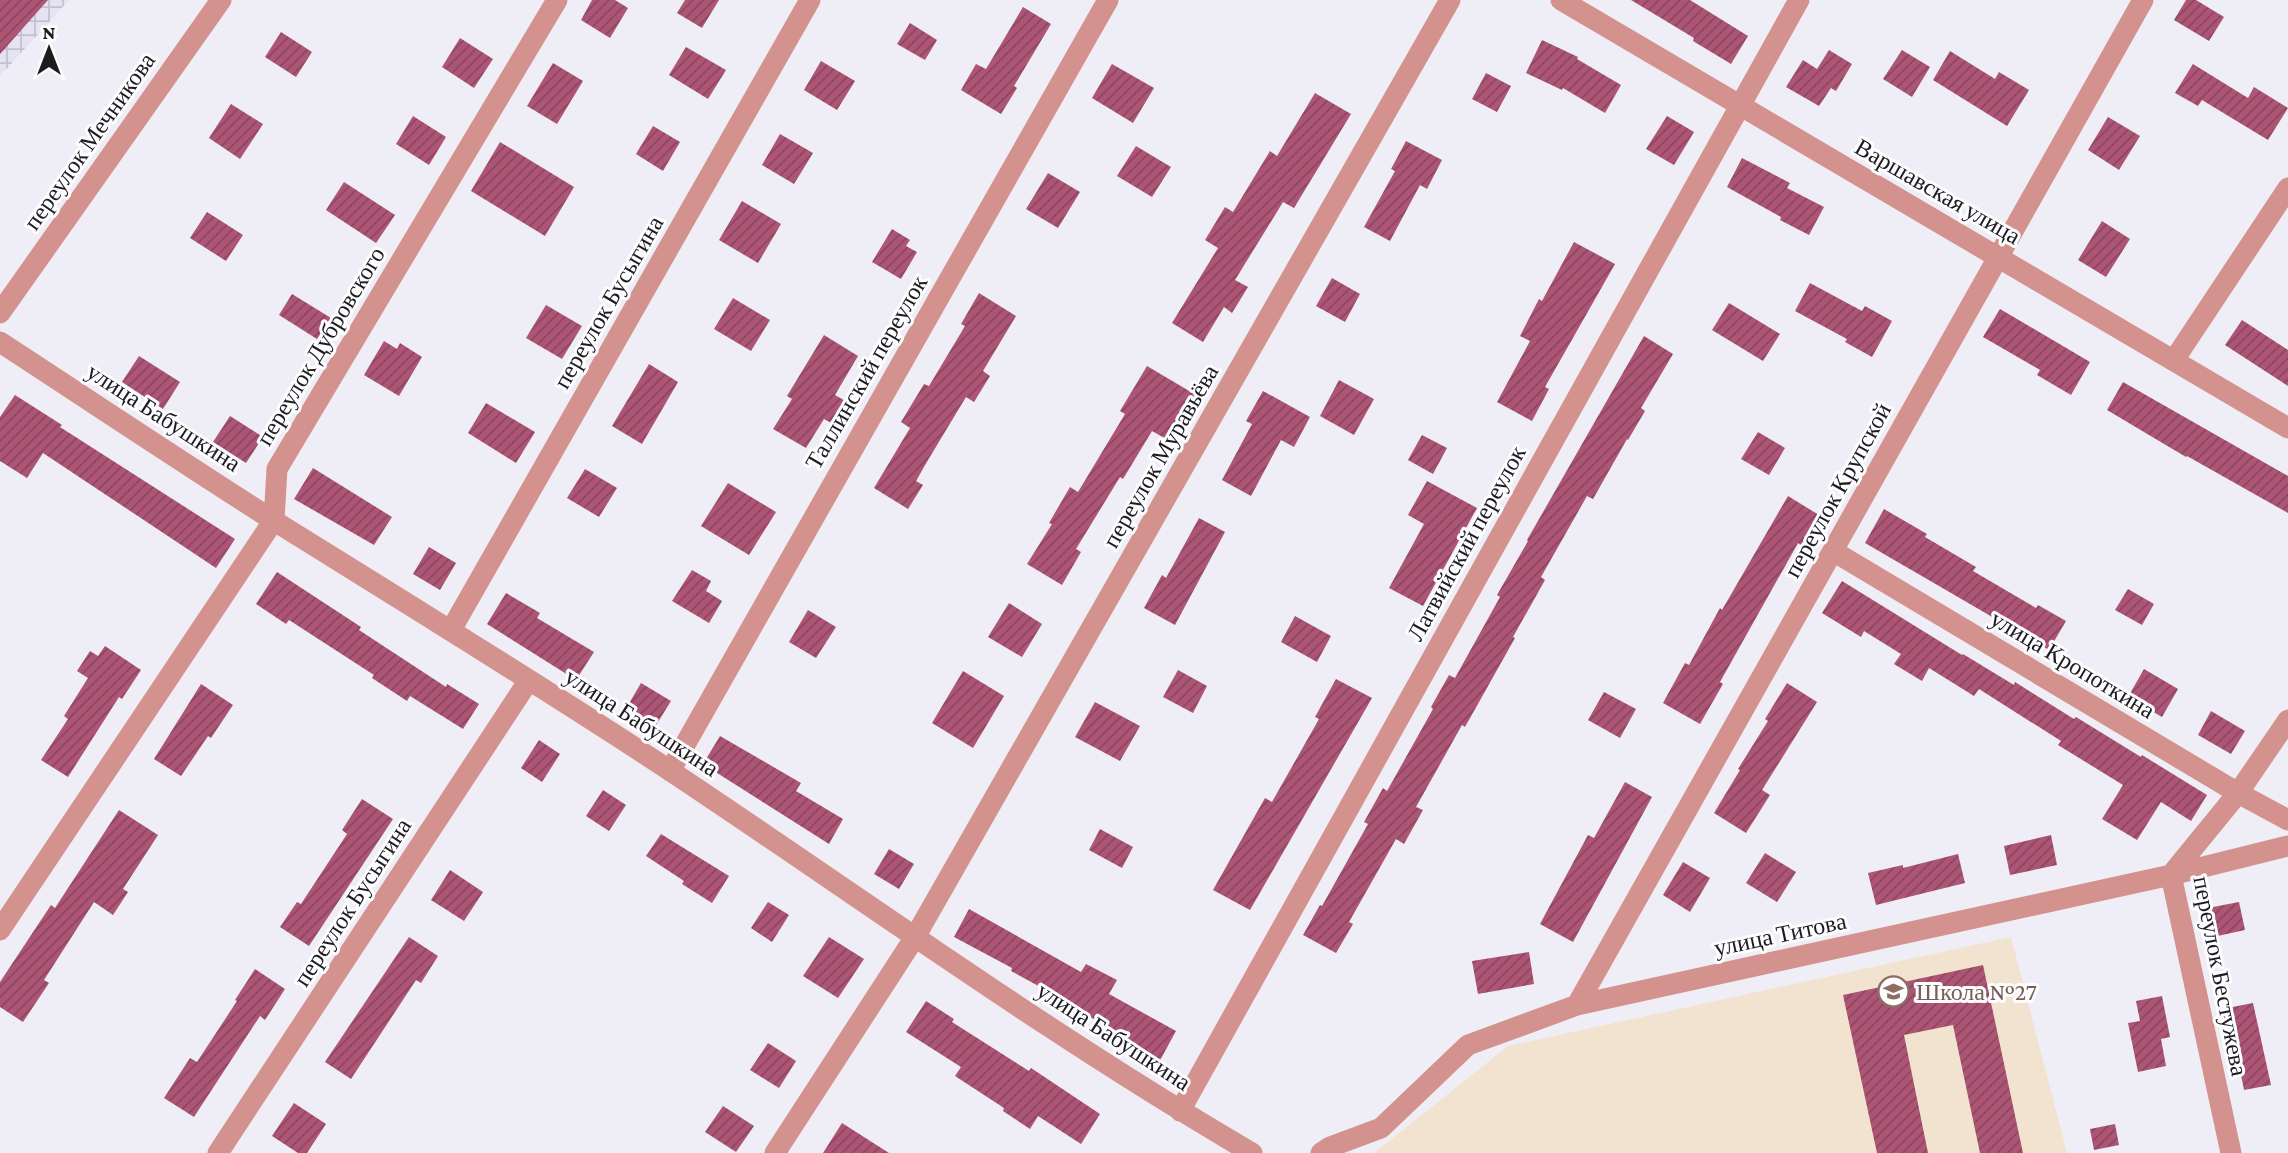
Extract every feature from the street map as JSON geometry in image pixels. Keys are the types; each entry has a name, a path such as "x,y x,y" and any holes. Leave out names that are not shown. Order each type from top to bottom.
{"street":[{"name":"переулок Мечникова","path":"0,313 221,0"},
{"name":"переулок Дубровского","path":"274,520 277,468 557,0"},
{"name":"переулок Бусыгина","path":"451,629 810,0"},
{"name":"Таллинский переулок","path":"670,771 1108,0"},
{"name":"переулок Муравьёва","path":"775,1153 915,937 1450,0"},
{"name":"Варшавская улица","path":"1561,0 2288,428"},
{"name":"Латвийский переулок","path":"1180,1111 1799,0"},
{"name":"переулок Крупской","path":"1577,1005 2143,0"},
{"path":"2174,360 2288,188"},
{"name":"улица Бабушкина","path":"0,341 274,520 451,629 670,771 915,937 1180,1111 1252,1153"},
{"path":"0,930 274,520"},
{"name":"улица Кропоткина","path":"1833,551 2238,793 2288,820"},
{"name":"переулок Бусыгина","path":"218,1153 529,680"},
{"name":"переулок Бестужева","path":"2231,1153 2171,874 2238,793 2288,720"},
{"name":"улица Титова","path":"1321,1153 1381,1128 1468,1045 1577,1005 2288,846"}],"shaded area":[{"path":"0,0 69,0 0,76"},
{"name":"Школа №27","path":"2011,937 2067,1153 1374,1153 1508,1046"}],"building":[{"path":"0,0 48,0 0,54"},
{"path":"592,0 615,0 628,8 610,38 581,20"},
{"path":"685,0 719,0 702,28 677,13"},
{"path":"1631,0 1690,0 1748,36 1731,64"},
{"path":"2186,0 2196,0 2224,17 2209,41 2174,20"},
{"path":"1023,7 1051,24 1014,86 1017,88 1001,114 961,90 976,64 986,69"},
{"path":"910,23 937,40 925,60 897,44"},
{"path":"281,32 312,52 296,77 265,57"},
{"path":"460,38 493,59 474,88 442,67"},
{"path":"1542,40 1578,57 1577,59 1621,85 1605,113 1563,88 1562,90 1526,73"},
{"path":"686,47 726,70 708,99 669,75"},
{"path":"1829,50 1852,64 1836,91 1831,88 1819,106 1786,87 1803,60 1817,69"},
{"path":"1902,50 1930,67 1912,97 1883,79"},
{"path":"1950,51 1995,79 1999,72 2029,90 2007,126 1933,80"},
{"path":"821,61 855,81 837,110 804,90"},
{"path":"553,63 583,81 557,124 527,106"},
{"path":"1112,64 1154,88 1133,123 1092,98"},
{"path":"2193,64 2248,98 2254,87 2288,108 2268,140 2202,100 2198,106 2175,93"},
{"path":"1486,73 1511,86 1497,112 1472,99"},
{"path":"1315,93 1351,114 1294,208 1283,202 1235,280 1248,287 1232,313 1224,307 1203,342 1172,323 1218,248 1205,240 1225,207 1233,212 1270,151 1277,156"},
{"path":"231,104 263,124 240,159 209,138"},
{"path":"413,116 446,137 429,165 396,144"},
{"path":"1667,116 1694,132 1674,165 1646,149"},
{"path":"2108,117 2140,136 2119,170 2088,150"},
{"path":"653,126 680,142 663,171 636,154"},
{"path":"780,134 813,153 794,184 762,165"},
{"path":"1406,141 1442,160 1427,189 1420,185 1390,241 1364,227 1395,171 1391,169"},
{"path":"500,142 574,187 545,236 471,191"},
{"path":"1136,146 1171,167 1152,197 1117,176"},
{"path":"1742,158 1790,183 1787,188 1824,207 1809,235 1727,187"},
{"path":"1048,173 1080,192 1058,228 1026,209"},
{"path":"344,182 395,215 376,243 326,210"},
{"path":"742,201 781,224 758,263 719,240"},
{"path":"207,212 243,235 226,261 190,238"},
{"path":"2102,221 2130,239 2106,277 2078,260"},
{"path":"892,229 910,240 906,246 917,252 901,279 872,262"},
{"path":"1574,242 1615,264 1545,387 1549,389 1532,421 1497,402 1530,341 1520,336"},
{"path":"1332,278 1360,294 1345,322 1316,306"},
{"path":"1810,283 1862,311 1865,306 1892,321 1872,357 1845,342 1847,339 1795,311"},
{"path":"979,293 1016,316 983,371 990,376 974,402 966,397 916,481 923,485 908,509 874,488 910,428 901,422 924,384 929,386 965,326 961,324"},
{"path":"292,294 331,318 317,339 279,315"},
{"path":"733,298 770,320 751,351 714,329"},
{"path":"1729,303 1780,334 1763,361 1712,330"},
{"path":"546,305 582,326 562,359 526,338"},
{"path":"2000,309 2090,362 2071,395 2037,375 2040,370 1983,337"},
{"path":"2242,320 2288,350 2288,386 2225,345"},
{"path":"824,335 858,356 835,395 849,403 835,425 824,419 806,448 773,429 792,399 787,396"},
{"path":"1644,336 1673,354 1641,408 1645,411 1593,499 1587,496 1541,577 1545,580 1513,637 1515,638 1416,807 1423,810 1404,844 1396,839 1349,922 1353,924 1336,953 1303,935 1368,824 1364,822 1383,788 1387,791 1449,675 1455,678 1500,597 1497,595 1527,540"},
{"path":"384,341 397,349 400,343 422,357 399,396 364,375"},
{"path":"139,356 180,382 163,409 122,382"},
{"path":"649,364 678,382 642,444 612,426"},
{"path":"1147,366 1196,395 1168,440 1152,431 1076,549 1081,552 1062,585 1027,564 1052,524 1049,523 1070,487 1078,492 1125,414 1120,411"},
{"path":"1339,380 1374,399 1354,435 1320,416"},
{"path":"2123,382 2288,476 2288,513 2107,410"},
{"path":"1263,391 1310,417 1294,447 1281,440 1251,496 1222,480 1252,424 1246,421"},
{"path":"15,395 62,425 60,427 235,539 216,568 43,453 27,478 0,461 0,417"},
{"path":"486,403 535,432 516,463 468,433"},
{"path":"230,416 263,437 246,463 213,442"},
{"path":"1758,432 1785,448 1769,475 1741,459"},
{"path":"1422,435 1447,448 1433,474 1408,460"},
{"path":"313,468 392,517 374,545 294,499"},
{"path":"585,469 617,488 599,517 567,498"},
{"path":"1427,481 1477,508 1423,606 1389,588 1424,524 1408,515"},
{"path":"728,483 776,512 749,555 701,526"},
{"path":"1788,496 1819,515 1801,545 1798,543 1720,682 1723,684 1700,724 1663,703 1685,663 1689,665"},
{"path":"1884,509 1976,567 1973,571 2036,608 2038,605 2066,621 2049,650 1865,543"},
{"path":"1199,518 1225,532 1175,625 1144,608 1162,575 1166,578"},
{"path":"429,547 456,563 440,590 413,574"},
{"path":"692,570 711,581 706,591 722,601 709,623 672,601"},
{"path":"277,572 446,687 447,684 479,704 463,729 410,696 407,701 372,678 374,675 289,620 286,624 256,604"},
{"path":"1842,581 1962,655 2014,685 2015,682 2207,795 2191,821 2161,802 2137,840 2102,819 2123,785 2058,745 2061,741 1979,689 1974,696 1929,668 1922,681 1894,664 1901,654 1864,631 1861,637 1822,613"},
{"path":"2128,589 2154,604 2142,625 2115,610"},
{"path":"506,593 540,613 537,618 594,652 576,680 487,624"},
{"path":"1009,603 1042,624 1022,657 988,637"},
{"path":"808,610 836,627 816,658 789,642"},
{"path":"1295,616 1331,636 1317,662 1281,642"},
{"path":"105,646 141,670 122,699 119,697 68,777 41,760 68,719 64,716 88,678 77,671 90,651 98,656"},
{"path":"2144,669 2178,689 2162,717 2128,697"},
{"path":"1178,670 1207,686 1193,713 1163,697"},
{"path":"963,671 1004,696 973,748 932,723"},
{"path":"1336,679 1372,698 1250,910 1213,890 1265,798 1272,802 1319,719 1315,717"},
{"path":"641,683 671,701 653,730 624,712"},
{"path":"1787,683 1817,702 1762,790 1770,795 1746,833 1714,813"},
{"path":"201,684 233,705 181,776 154,759"},
{"path":"1604,692 1636,709 1620,738 1588,720"},
{"path":"1095,702 1140,726 1120,761 1075,737"},
{"path":"2211,711 2245,731 2231,754 2198,735"},
{"path":"720,736 801,783 796,791 843,819 829,844 703,764"},
{"path":"539,740 560,754 542,782 521,768"},
{"path":"1625,782 1652,797 1573,942 1540,924 1588,835 1594,838"},
{"path":"603,790 626,805 609,831 586,816"},
{"path":"362,799 393,819 309,946 280,927 297,902 301,904 347,834 342,830"},
{"path":"119,810 158,835 123,889 128,892 113,915 94,902 44,980 49,983 23,1022 0,1007 0,982 51,905 55,908"},
{"path":"1100,829 1133,847 1122,868 1089,850"},
{"path":"661,834 729,876 712,903 646,856"},
{"path":"2051,835 2057,865 2010,875 2004,846"},
{"path":"889,849 914,864 899,889 874,874"},
{"path":"1765,853 1796,872 1777,902 1746,883"},
{"path":"1958,854 1965,883 1876,905 1868,873 1903,865 1903,868"},
{"path":"1683,862 1710,878 1690,912 1663,895"},
{"path":"450,870 483,892 464,921 431,900"},
{"path":"768,902 789,915 772,942 751,928"},
{"path":"2239,902 2245,930 2213,937 2208,908"},
{"path":"969,909 1081,972 1086,964 1117,980 1109,994 1176,1031 1158,1064 1120,1042 1124,1035 1064,1003 1066,1001 1011,971 1012,968 954,937"},
{"path":"409,937 438,956 421,983 416,980 351,1079 325,1062"},
{"path":"829,937 864,959 838,998 803,976"},
{"path":"1529,952 1534,984 1478,994 1472,961"},
{"path":"1983,965 2023,1153 1980,1153 1953,1025 1904,1035 1928,1153 1877,1153 1843,995"},
{"path":"255,969 285,989 265,1020 260,1016 194,1117 164,1098 190,1058 197,1062"},
{"path":"2162,996 2170,1037 2161,1039 2166,1066 2138,1072 2128,1023 2140,1021 2136,1001"},
{"path":"926,1001 954,1019 952,1022 1029,1071 1031,1068 1100,1114 1081,1144 1038,1116 1030,1129 1003,1111 1004,1108 955,1076 961,1067 906,1032"},
{"path":"2253,1003 2271,1085 2244,1090 2233,1034 2228,1035 2222,1009"},
{"path":"768,1043 796,1061 779,1088 750,1070"},
{"path":"294,1103 326,1124 307,1153 298,1153 272,1136"},
{"path":"723,1106 754,1126 736,1152 705,1132"},
{"path":"842,1123 889,1153 823,1153"},
{"path":"2115,1124 2119,1145 2094,1150 2090,1129"}],"place":[{"name":"Школа №27","path":"1893,991"}]}
